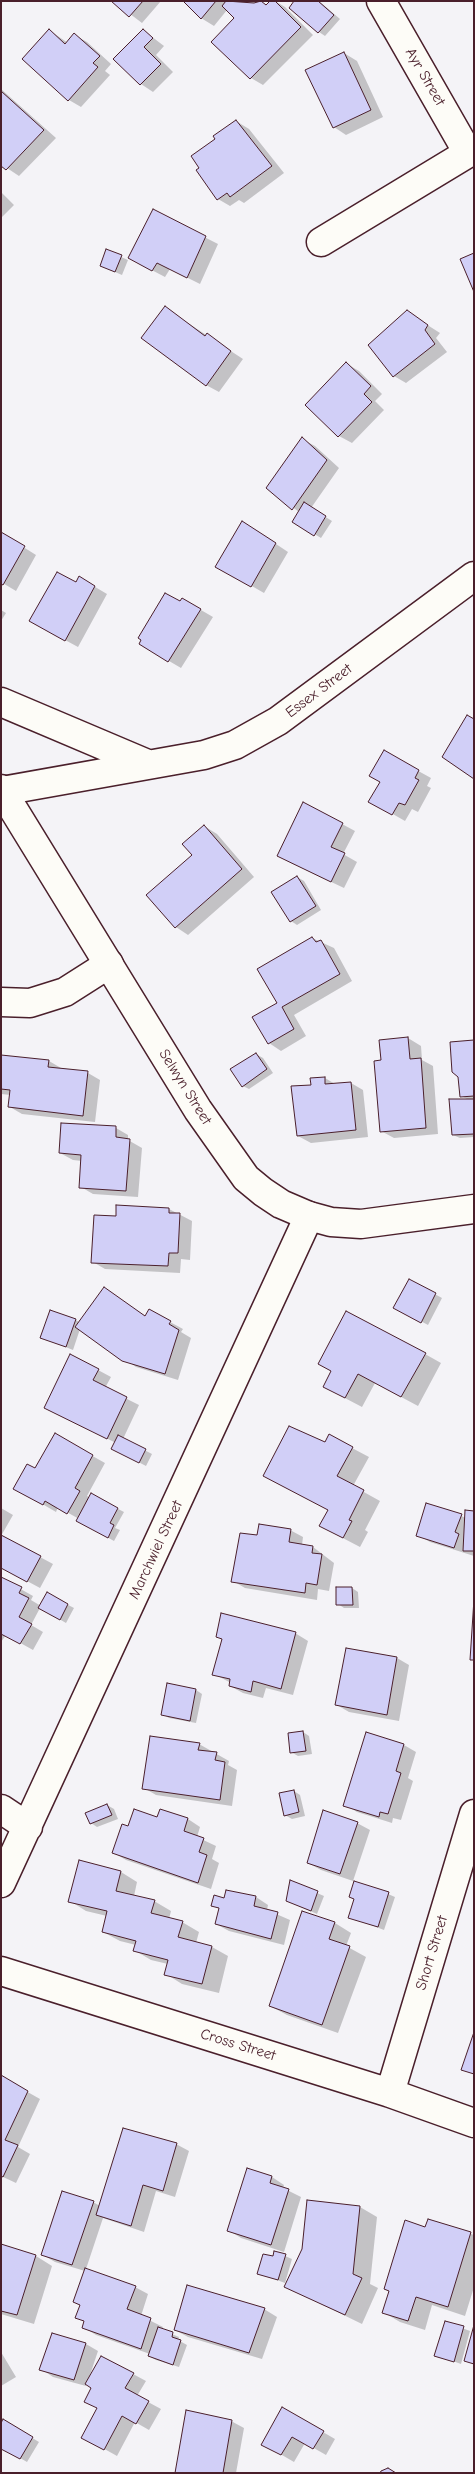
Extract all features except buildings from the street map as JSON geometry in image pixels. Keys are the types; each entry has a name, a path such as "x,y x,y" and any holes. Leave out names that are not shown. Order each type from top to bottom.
{"street":[{"name":"Ayr Street","path":"321,242 471,152 381,1"},
{"name":"Essex Street","path":"2,790 145,763 204,755 235,745 278,722 474,576"},
{"path":"1,702 145,763"},
{"name":"Selwyn Street","path":"2,790 198,1110 246,1178 269,1196 309,1216 331,1222 361,1224 474,1209"},
{"path":"1,1002 30,1003 65,992 110,964"},
{"name":"Marchwiel Street","path":"1,1883 309,1216"},
{"path":"1,1809 28,1827"},
{"name":"Short Street","path":"390,2093 474,1814"},
{"name":"Cross Street","path":"1,1971 390,2093 474,2124"}]}
